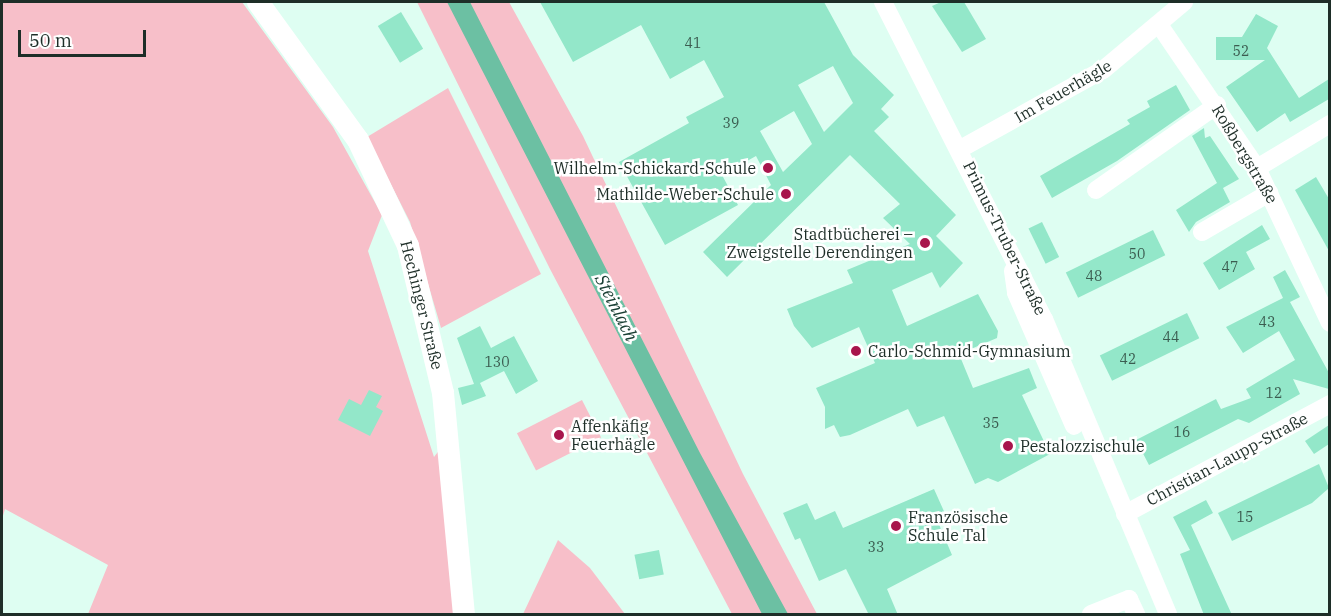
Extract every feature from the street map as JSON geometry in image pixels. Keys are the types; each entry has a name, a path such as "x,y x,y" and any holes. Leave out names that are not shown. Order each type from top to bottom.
{"main road":[{"name":"Hechinger Straße","path":"258,2 358,140 408,246 432,332 450,436 464,615"}],"street":[{"name":"Primus-Truber-Straße","path":"883,2 962,148 1012,257 1044,319 1099,455 1168,615"},
{"name":"Im Feuerhägle","path":"962,148 1104,70 1160,26 1184,2"},
{"name":"Roßbergstraße","path":"1160,26 1217,105 1257,168 1329,323"},
{"path":"1096,190 1217,105"},
{"path":"1257,168 1329,124"},
{"path":"1202,232 1269,193"},
{"name":"Christian-Laupp-Straße","path":"1125,514 1329,404"},
{"path":"1090,615 1129,599 1136,615"}],"shaded area":[{"path":"2,2 242,2 333,127 382,215 368,251 434,457 450,436 464,614 88,614 108,565 5,509 2,519"},
{"path":"417,2 509,2 583,136 743,474 817,614 732,614 550,269"},
{"path":"448,88 541,274 441,328 410,222 367,137"},
{"name":"Affenkäfig Feuerhägle","path":"582,400 601,437 536,471 517,433"},
{"path":"558,540 590,568 625,614 523,614"}],"water":[{"name":"Steinlach","path":"447,2 470,2 700,453 788,614 762,614"}],"building":[{"path":"540,2 824,2 853,55 894,95 881,109 889,117 874,131 956,215 936,236 963,263 940,288 932,272 892,290 907,326 978,294 998,331 997,338 959,354 973,388 1029,368 1037,388 1022,395 1050,454 998,482 988,478 975,484 944,416 917,427 908,409 850,435 840,437 834,425 825,429 825,407 816,388 875,363 859,327 812,348 794,326 787,309 853,283 847,270 910,244 883,218 900,204 850,155 727,277 703,252 771,185 756,156 722,175 738,205 665,245 619,162 689,123 686,117 724,97 704,60 670,79 641,25 573,62","holes":["833,66 853,103 824,132 798,85","794,111 812,144 783,172 760,131"]},
{"path":"941,2 964,2 986,39 962,52 932,6"},
{"path":"401,12 423,49 400,63 378,26"},
{"path":"1256,14 1278,26 1267,48 1299,98 1329,79 1329,99 1290,122 1285,113 1257,132 1226,87 1265,60 1216,60 1216,37 1242,37"},
{"path":"1176,85 1190,110 1117,161 1052,198 1040,176 1130,124 1127,120 1150,107 1147,101"},
{"path":"1204,128 1205,138 1210,136 1239,179 1223,188 1230,202 1196,222 1189,232 1176,210 1217,183 1192,136"},
{"path":"1316,177 1329,199 1329,251 1295,190"},
{"path":"1042,222 1059,257 1046,264 1029,229"},
{"path":"1262,225 1270,239 1246,252 1255,269 1219,290 1203,263"},
{"path":"1153,230 1165,255 1078,298 1066,273"},
{"path":"1285,270 1300,297 1290,302 1329,373 1329,389 1293,379 1300,394 1249,423 1238,419 1149,465 1136,440 1216,399 1221,409 1251,398 1246,389 1295,360 1279,331 1243,353 1226,327 1283,298 1273,277"},
{"path":"1187,313 1199,338 1112,381 1100,356"},
{"path":"480,326 491,348 514,336 538,381 516,394 504,371 480,383 486,396 462,405 458,388 474,384 457,338"},
{"path":"369,390 382,396 376,407 383,411 370,436 338,420 349,399 361,405"},
{"path":"1329,425 1329,444 1314,454 1305,441"},
{"path":"1319,464 1329,488 1312,503 1232,541 1218,513"},
{"path":"934,489 947,518 938,522 952,555 887,589 898,615 869,615 846,569 819,581 800,538 795,540 783,513 807,503 815,520 835,511 843,528"},
{"path":"1206,500 1213,513 1191,525 1232,615 1204,615 1180,554 1190,550 1173,517"},
{"path":"659,550 664,575 639,579 634,555"}],"place":[{"name":"Wilhelm-Schickard-Schule","path":"768,168"},
{"name":"Mathilde-Weber-Schule","path":"786,194"},
{"name":"Stadtbücherei – Zweigstelle Derendingen","path":"925,243"},
{"name":"Carlo-Schmid-Gymnasium","path":"856,351"},
{"name":"Affenkäfig Feuerhägle","path":"559,435"},
{"name":"Pestalozzischule","path":"1008,446"},
{"name":"Französische Schule Tal","path":"896,526"}]}
